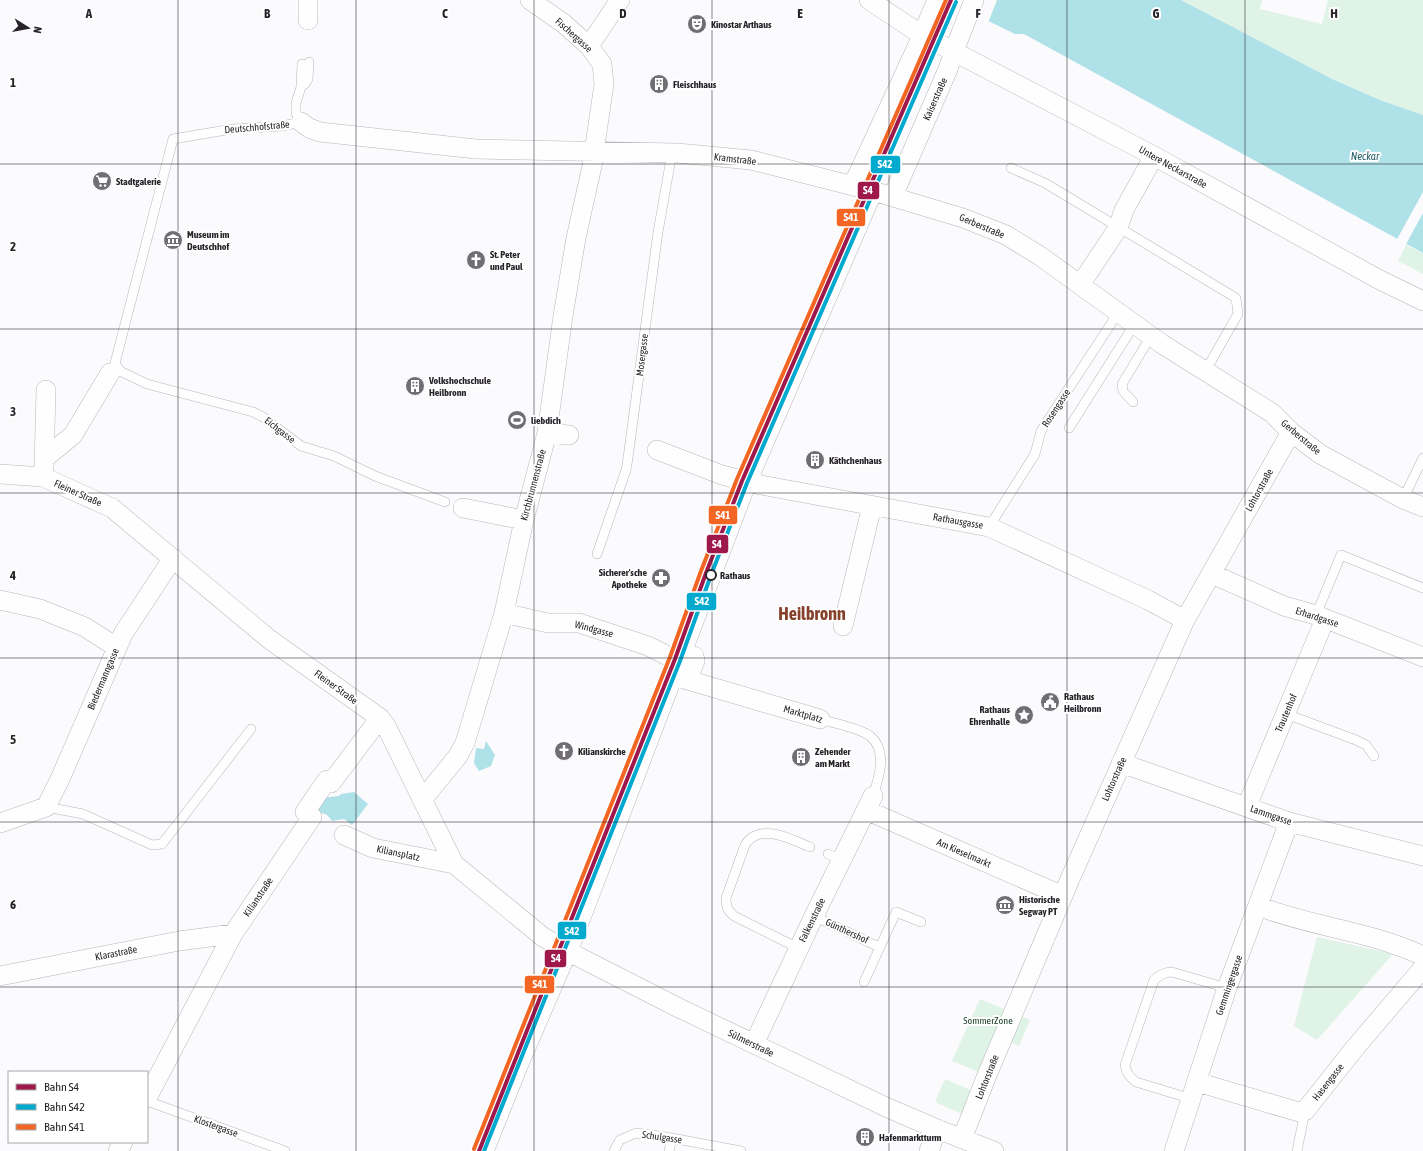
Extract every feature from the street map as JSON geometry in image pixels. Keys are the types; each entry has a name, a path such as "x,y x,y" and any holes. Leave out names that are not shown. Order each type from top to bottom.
{"street":[{"path":"308,0 308,20"},
{"name":"Fischergasse","path":"530,0 563,23 589,46 602,64 604,84 594,152"},
{"path":"589,46 620,0"},
{"name":"Untere Neckarstraße","path":"869,0 922,35 1154,156 1380,280 1423,300"},
{"name":"Kaiserstraße","path":"893,196 948,69 974,0"},
{"path":"852,185 934,8"},
{"name":"Deutschhofstraße","path":"301,122 309,128 320,132 476,149 594,152"},
{"name":"Kramstraße","path":"594,152 672,153 751,160 873,191"},
{"name":"Kirchbrunnenstraße","path":"422,800 458,756 465,743 504,613 524,520 547,433 563,316 576,238 594,152"},
{"path":"1080,285 1118,228 1124,210 1154,156"},
{"path":"484,1151 518,1066 567,952 680,662 713,571 748,482 873,191"},
{"name":"Gerberstraße","path":"873,191 963,218 1006,235 1040,256 1134,325 1272,413 1291,432 1320,454 1423,507"},
{"name":"Deutschhofstraße","path":"45,458 73,435 113,368"},
{"name":"Fleiner Straße","path":"44,477 46,390"},
{"name":"Lohtorstraße","path":"962,1139 1063,896 1185,620 1291,432"},
{"path":"547,433 569,435"},
{"name":"Rathausgasse","path":"657,450 714,473 748,482 989,527 1148,600 1185,620"},
{"name":"Fleiner Straße","path":"0,474 44,477 112,508 269,639 380,718 386,726 454,864 543,937 567,952"},
{"path":"730,498 748,482"},
{"path":"748,482 758,497 752,504"},
{"path":"843,626 872,506"},
{"path":"463,508 524,520"},
{"name":"Biedermanngasse","path":"46,807 60,779 122,634 173,558"},
{"name":"Erhardgasse","path":"1212,574 1284,606 1321,617 1423,657"},
{"path":"0,600 40,609 85,627 116,647"},
{"name":"Windgasse","path":"504,613 548,623 579,623 648,646 680,662"},
{"name":"Trautenhof","path":"1247,806 1286,714 1321,617"},
{"name":"Marktplatz","path":"680,662 820,719"},
{"name":"Kilianstraße","path":"148,1096 233,934 312,817 305,812 327,780 331,783 380,718"},
{"name":"Lammgasse","path":"1122,763 1289,822 1423,856"},
{"name":"Falkenstraße","path":"754,1044 814,916 835,857 869,804"},
{"name":"Am Kieselmarkt","path":"869,804 1063,896"},
{"path":"0,823 46,807"},
{"name":"Gemmingergasse","path":"1174,1151 1227,988 1289,822"},
{"name":"Kiliansplatz","path":"344,834 373,848 454,864"},
{"path":"1258,906 1272,912 1344,930 1399,946 1423,956"},
{"name":"Klarastraße","path":"0,976 179,942 233,934"},
{"name":"Sülmerstraße","path":"567,952 679,1008 888,1108 994,1151"},
{"name":"Hasengasse","path":"1194,1090 1298,1112 1305,1111 1359,1043 1423,968"},
{"path":"929,1151 937,1129"}],"lane":[{"path":"301,122 295,107 301,87 307,82 306,63"},
{"name":"Deutschhofstraße","path":"113,368 173,139 232,129 282,126 301,122"},
{"name":"Mosergasse","path":"597,554 626,470 658,232 672,153"},
{"path":"1011,168 1044,183 1236,298 1238,314 1206,370"},
{"name":"Rosengasse","path":"989,527 1035,454 1041,431 1118,313"},
{"path":"1069,428 1134,325"},
{"path":"1133,402 1123,391 1122,384 1151,336"},
{"name":"Eichgasse","path":"113,368 147,384 253,412 263,417 306,449 334,456 388,482 445,502"},
{"path":"1403,498 1423,458"},
{"path":"1321,617 1341,555 1423,588"},
{"path":"1286,714 1356,740 1366,745 1374,756"},
{"name":"Marktplatz","path":"820,719 855,729 870,736 879,749 881,765 880,772 869,804"},
{"path":"46,807 84,814 152,845 162,844 251,729"},
{"path":"798,948 734,916 728,911 726,898 748,839 763,833 779,836 810,847"},
{"name":"Günthershof","path":"864,982 896,912 921,922"},
{"name":"Günthershof","path":"814,916 879,947"},
{"path":"1194,1090 1136,1082 1130,1078 1125,1065 1154,980 1160,975 1166,972 1172,972 1227,988"},
{"name":"Klostergasse","path":"148,1101 285,1151"},
{"path":"1297,1151 1305,1111"},
{"name":"Schulgasse","path":"614,1151 620,1140 636,1134 672,1138 741,1151"},
{"path":"669,1151 672,1138"}],"green space":[{"path":"1181,0 1262,0 1260,9 1322,24 1328,0 1423,0 1423,115 1380,100 1332,79"},
{"path":"1406,245 1423,253 1423,274 1398,261"},
{"path":"1317,937 1393,954 1317,1040 1294,1026"},
{"name":"SommerZone","path":"980,999 1030,1020 1019,1046 995,1035 979,1072 952,1061"},
{"path":"945,1079 973,1091 962,1114 935,1102"}],"water":[{"name":"Neckar","path":"945,0 1181,0 1332,79 1380,100 1423,115 1423,253 1024,34 1015,34"},
{"path":"486,741 495,755 491,766 479,771 474,763 476,748 484,749"},
{"path":"354,792 368,804 352,825 344,819 332,821 327,815 314,810 321,798 339,796 341,794"}],"pier":[{"path":"943,0 997,0 988,23"},
{"path":"1423,192 1423,213 1405,246 1396,241"}],"rail line":[{"name":"S41","path":"474,1149 670,657 701,571 737,479 946,0"},
{"name":"S4","path":"479,1151 675,659 706,573 742,481 951,0"},
{"name":"S42","path":"484,1151 680,661 711,575 747,483 956,2"}],"place":[{"name":"Kinostar Arthaus","path":"697,24"},
{"name":"Fleischhaus","path":"659,84"},
{"name":"Stadtgalerie","path":"102,181"},
{"name":"Museum im Deutschhof","path":"173,240"},
{"name":"St. Peter und Paul","path":"476,260"},
{"name":"Volkshochschule Heilbronn","path":"415,386"},
{"name":"liebdich","path":"517,420"},
{"name":"Käthchenhaus","path":"815,460"},
{"name":"Rathaus","path":"711,575"},
{"name":"Sicherer'sche Apotheke","path":"661,578"},
{"name":"Rathaus Heilbronn","path":"1050,702"},
{"name":"Rathaus Ehrenhalle","path":"1024,715"},
{"name":"Kilianskirche","path":"564,751"},
{"name":"Zehender am Markt","path":"801,757"},
{"name":"Historische Segway PT","path":"1005,905"},
{"name":"Hafenmarktturm","path":"865,1137"}],"district":[{"name":"Heilbronn","path":"812,613"}]}
